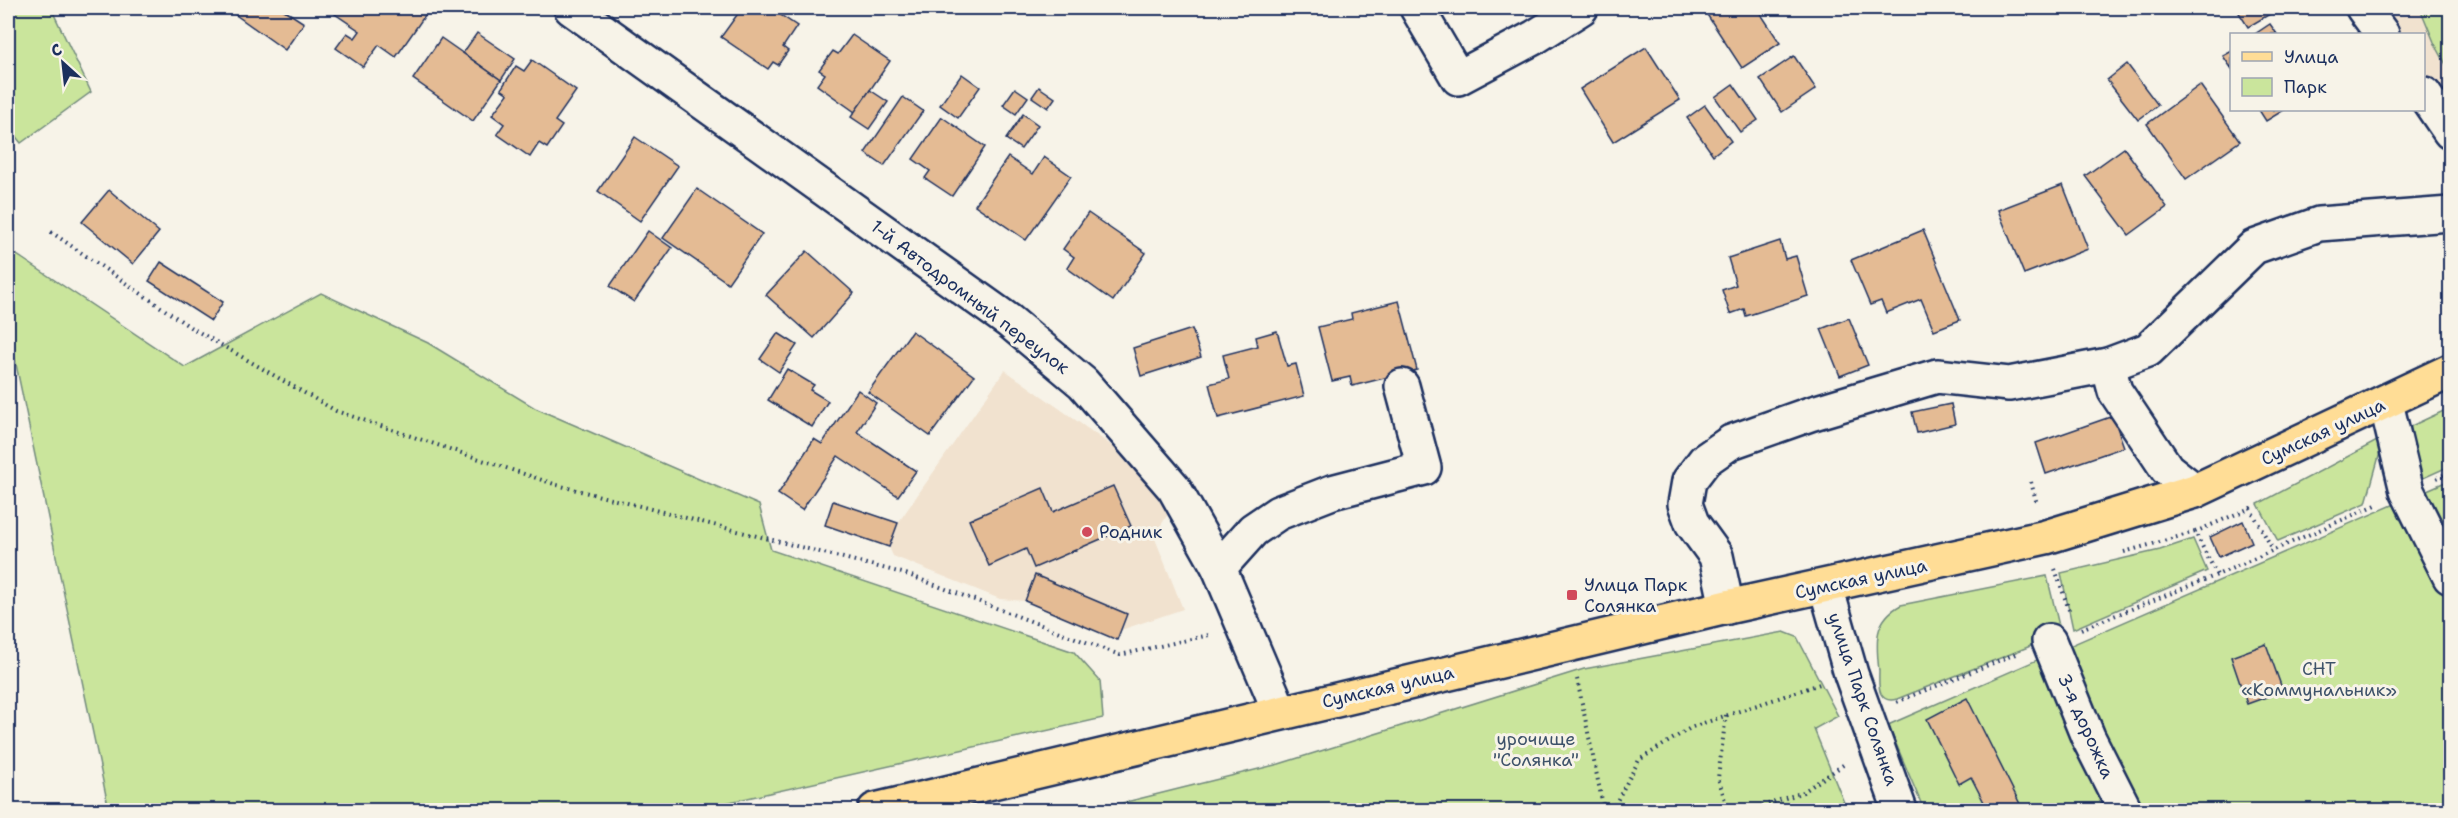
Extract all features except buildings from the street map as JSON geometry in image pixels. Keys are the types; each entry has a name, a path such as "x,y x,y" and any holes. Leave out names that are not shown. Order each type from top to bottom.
{"main road":[{"name":"Сумская улица","path":"875,810 1727,607 2046,537 2195,490 2451,371"}],"street":[{"name":"1-й Автодромный переулок","path":"571,8 1008,321 1083,383 1174,488 1219,568 1245,627 1266,716"},
{"path":"1418,8 1458,78 1535,37 1581,8"},
{"path":"2363,8 2381,33"},
{"path":"2425,95 2451,132"},
{"path":"1727,607 1716,556 1692,523 1685,504 1689,481 1705,460 1731,442 1810,414 1937,376 2009,384 2108,365 2148,350 2254,248 2319,224 2451,214"},
{"path":"2108,365 2115,391 2167,469 2195,490"},
{"path":"1219,568 1253,531 1278,513 1332,492 1424,468 1402,386"},
{"path":"2386,403 2407,491 2445,566"},
{"name":"улица Парк Солянка","path":"1826,587 1851,674 1900,810"},
{"name":"3-я дорожка","path":"2049,641 2088,737 2125,810"}],"path":[{"path":"51,232 190,327 336,411 557,485 906,574 1120,655 1245,627"},
{"path":"1751,810 1803,792 1871,728 2049,641 2217,575 2451,472"},
{"path":"2118,553 2195,532 2250,508 2272,550"},
{"path":"2195,532 2217,575"},
{"path":"2054,568 2065,565"},
{"path":"1570,645 1604,810"},
{"path":"1612,810 1639,760 1692,728 1851,674"},
{"path":"1726,715 1718,778 1728,810"}],"shaded area":[{"path":"2355,8 2450,8 2450,152 2424,111 2425,33 2372,33"},
{"path":"1005,370 1146,470 1170,511 1154,536 1183,609 1121,630 1117,640 1025,601 1000,599 893,556 889,547 898,523"}],"green space":[{"path":"8,8 51,8 91,92 21,143 8,127"},
{"path":"2420,8 2450,8 2450,72 2434,42"},
{"path":"8,249 185,367 321,293 428,343 535,408 759,505 771,550 1074,652 1100,681 1103,718 694,810 109,810 8,326"},
{"path":"2450,408 2450,466 2419,480 2407,428"},
{"path":"2377,441 2381,449 2366,503 2278,541 2258,504"},
{"name":"СНТ «Коммунальник»","path":"2450,480 2450,810 1924,810 1888,725"},
{"path":"2193,539 2207,571 2073,629 2061,573 2160,550"},
{"path":"2047,576 2061,634 1897,699 1884,698 1879,686 1877,642 1881,625 1892,611 1901,605"},
{"name":"урочище \"Солянка\"","path":"1784,632 1797,637 1838,716 1814,729 1847,810 1094,810 1279,764 1584,669"}],"place":[{"name":"Родник","path":"1087,532"},
{"name":"Улица Парк Солянка","path":"1572,595"}]}
